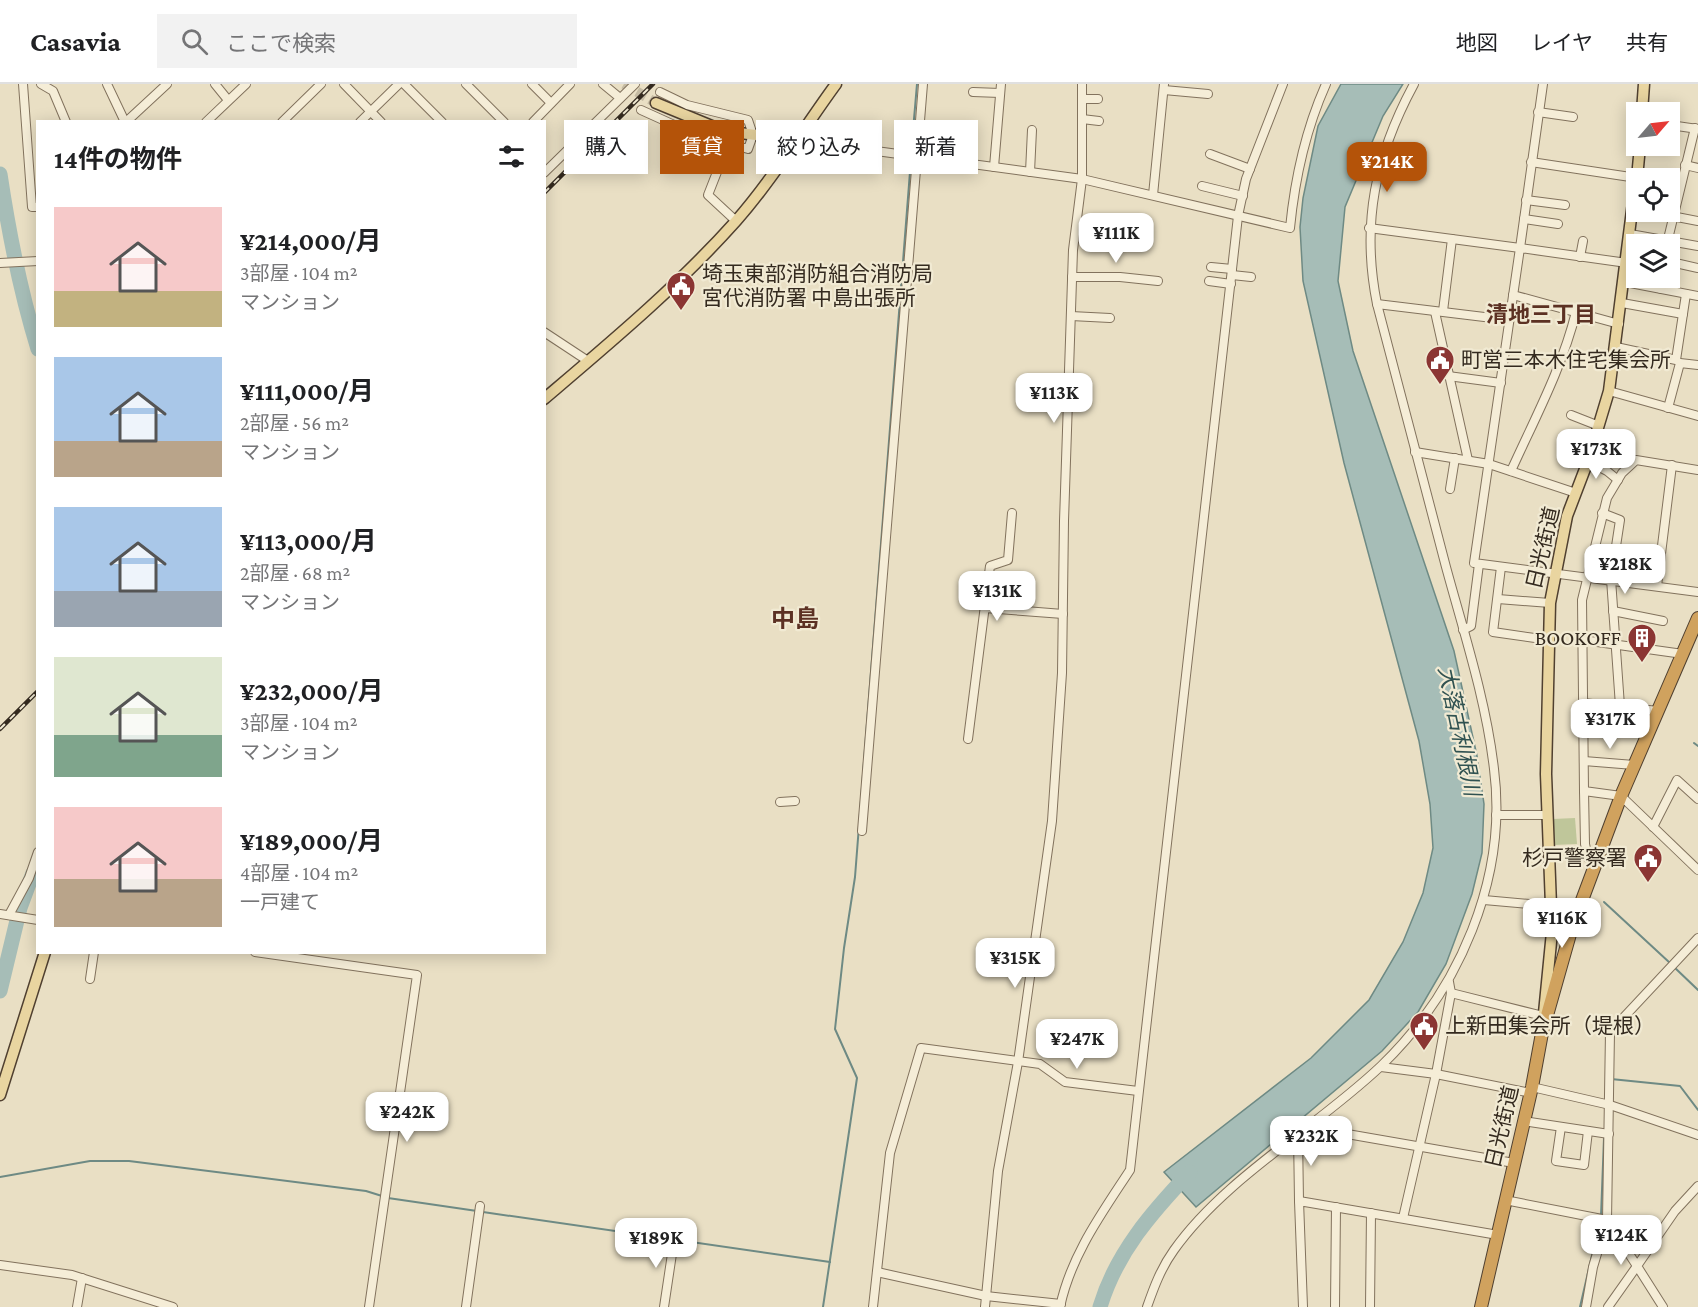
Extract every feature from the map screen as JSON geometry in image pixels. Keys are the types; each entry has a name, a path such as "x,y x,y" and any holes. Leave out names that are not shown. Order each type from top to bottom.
{"highway":[{"name":"日光街道","path":"1481,1307 1542,1033 1563,956 1595,862 1621,796 1697,622"}],"main road":[{"path":"810,120 836,84"},
{"path":"1643,102 1644,84"},
{"path":"656,103 708,125 756,135"},
{"path":"546,397 675,285 736,221 770,174"},
{"name":"日光街道","path":"1630,234 1632,222"},
{"name":"日光街道","path":"1542,1033 1552,932 1547,815 1550,603 1562,537 1609,391 1626,278"},
{"path":"1552,932 1564,935 1571,932"},
{"path":"1552,932 1563,956"},
{"path":"0,1095 44,954"}],"street":[{"path":"23,84 32,207 36,207"},
{"path":"41,84 53,92 65,120"},
{"path":"107,84 125,120"},
{"path":"128,120 167,84"},
{"path":"215,84 228,100"},
{"path":"208,120 246,84"},
{"path":"284,120 321,84"},
{"path":"344,84 379,120"},
{"path":"362,120 399,84"},
{"path":"404,84 440,120"},
{"path":"466,84 502,120"},
{"path":"532,84 551,103"},
{"path":"534,120 570,84"},
{"path":"603,84 620,98"},
{"path":"546,171 635,84"},
{"path":"919,120 922,84"},
{"path":"985,1307 998,1171 1018,1062 1052,821 1062,672 1072,277 1082,179 1082,84"},
{"path":"877,1272 986,1296 1060,1305 1073,1265 1086,1238 1130,1170 1238,216 1250,169 1283,84"},
{"path":"978,165 1082,179 1290,228 1295,179 1302,149 1311,117 1326,84"},
{"path":"1146,1307 1165,1264 1205,1213 1381,1066 1449,982 1470,939 1484,900 1496,815 1495,772 1488,728 1377,304 1370,263 1369,228 1380,162 1398,114 1414,84"},
{"path":"1543,84 1474,564 1611,579 1698,592"},
{"path":"1153,195 1164,87 1208,94"},
{"path":"973,92 1000,88 994,167"},
{"path":"660,92 687,105 748,120 753,135 748,148 744,147"},
{"path":"1082,99 1098,99"},
{"path":"641,110 663,120"},
{"path":"1538,112 1573,117"},
{"path":"1082,119 1099,121"},
{"path":"1680,127 1696,129 1693,153 1685,165 1680,184"},
{"path":"1030,172 1032,130"},
{"path":"1210,154 1250,169"},
{"path":"1532,162 1626,176"},
{"path":"1685,165 1698,168"},
{"path":"716,174 708,195 736,221"},
{"path":"862,831 914,174"},
{"path":"1202,186 1243,196"},
{"path":"1526,200 1564,206"},
{"path":"1680,217 1698,222"},
{"path":"1524,219 1558,224"},
{"path":"1369,228 1580,257 1626,258"},
{"path":"1452,239 1439,311 1448,376 1468,460"},
{"path":"1580,257 1583,241"},
{"path":"1680,242 1698,246"},
{"path":"2,263 36,264"},
{"path":"1680,264 1698,268"},
{"path":"1211,267 1232,276"},
{"path":"1209,281 1232,276 1251,277"},
{"path":"1072,277 1120,277 1158,281"},
{"path":"1625,282 1698,296"},
{"path":"1668,408 1678,361 1686,294"},
{"path":"1513,295 1620,324"},
{"path":"1622,303 1683,314"},
{"path":"1377,304 1509,320"},
{"path":"1511,471 1541,411 1568,344 1576,312"},
{"path":"1071,316 1110,318"},
{"path":"546,333 588,360"},
{"path":"1616,347 1698,365"},
{"path":"1448,376 1501,383"},
{"path":"1609,391 1698,416"},
{"path":"1571,415 1599,426"},
{"path":"1415,452 1489,464 1576,493"},
{"path":"1450,489 1455,458"},
{"path":"1595,862 1588,858 1585,844 1582,600 1602,513 1606,498 1617,480 1636,460 1698,470"},
{"path":"1588,461 1617,480"},
{"path":"1657,586 1672,465"},
{"path":"968,739 990,566 1008,560 1012,513"},
{"path":"1602,513 1620,520 1611,579 1620,706"},
{"path":"1463,630 1471,626 1479,564"},
{"path":"1501,567 1493,632 1549,640"},
{"path":"1498,599 1550,603"},
{"path":"985,608 1063,614"},
{"path":"1613,611 1663,621"},
{"path":"1583,640 1683,654"},
{"path":"1583,703 1658,711"},
{"path":"1584,727 1648,733"},
{"path":"1584,761 1634,765"},
{"path":"1653,827 1677,780 1698,798"},
{"path":"1584,791 1621,796 1698,870"},
{"path":"780,802 795,801"},
{"path":"1496,815 1547,815"},
{"path":"36,858 29,879 7,915 36,920"},
{"path":"1484,900 1552,906"},
{"path":"1586,1307 1603,1220 1609,1134 1610,1032 1698,938"},
{"path":"90,979 94,954"},
{"path":"269,954 417,975 369,1307"},
{"path":"1403,1218 1436,1074 1451,993 1449,982"},
{"path":"1451,993 1544,1016"},
{"path":"873,1307 890,1153 921,1048 1040,1064 1065,1082 1138,1091"},
{"path":"1381,1066 1531,1090 1610,1106 1698,1135"},
{"path":"1523,1121 1609,1134"},
{"path":"1307,1127 1514,1163"},
{"path":"1561,1127 1556,1161 1584,1165 1588,1131"},
{"path":"1298,1134 1303,1307"},
{"path":"1608,1307 1675,1211 1698,1186"},
{"path":"1505,1200 1603,1220 1637,1266 1663,1307"},
{"path":"1299,1201 1498,1235"},
{"path":"466,1307 480,1206"},
{"path":"1335,1307 1336,1208"},
{"path":"1370,1307 1371,1213"},
{"path":"664,1307 675,1234"},
{"path":"0,1265 82,1278 146,1303 173,1307"},
{"path":"77,1307 82,1278"}],"green space":[{"path":"1575,818 1577,844 1554,845 1553,819"}],"water":[{"path":"1341,84 1403,84 1383,116 1345,207 1338,281 1353,351 1454,651 1477,756 1484,804 1482,853 1472,894 1446,964 1418,1012 1382,1051 1196,1207 1164,1172 1311,1058 1369,1000 1403,942 1423,893 1433,848 1430,804 1419,741 1344,463 1303,281 1300,227 1303,198 1318,126"}],"waterway":[{"path":"914,120 917,84"},
{"path":"0,174 16,262 36,342"},
{"path":"823,1307 857,1078 835,1029 855,877 910,174"},
{"path":"1694,743 1698,746"},
{"path":"0,991 20,908 33,873"},
{"path":"1604,902 1670,963"},
{"path":"1674,967 1698,990"},
{"path":"1611,1079 1680,1086 1698,1110"},
{"path":"1601,1216 1604,1138"},
{"path":"0,1177 90,1161 129,1161 366,1191 382,1196"},
{"name":"大落古利根川","path":"1100,1307 1125,1251 1162,1202 1190,1172"},
{"path":"388,1198 477,1211"},
{"path":"483,1212 830,1262"},
{"path":"1580,1307 1600,1221"}],"tunnel":[{"path":"624,84 656,103"}],"railway":[{"path":"546,191 653,84"},
{"path":"0,729 36,693"}],"place":[{"name":"埼玉東部消防組合消防局 宮代消防署 中島出張所","path":"681,312"},
{"name":"町営三本木住宅集会所","path":"1440,386"},
{"name":"BOOKOFF","path":"1642,664"},
{"name":"杉戸警察署","path":"1648,884"},
{"name":"上新田集会所（堤根）","path":"1424,1052"}],"district":[{"name":"清地三丁目","path":"1541,314"},
{"name":"中島","path":"795,619"}]}
